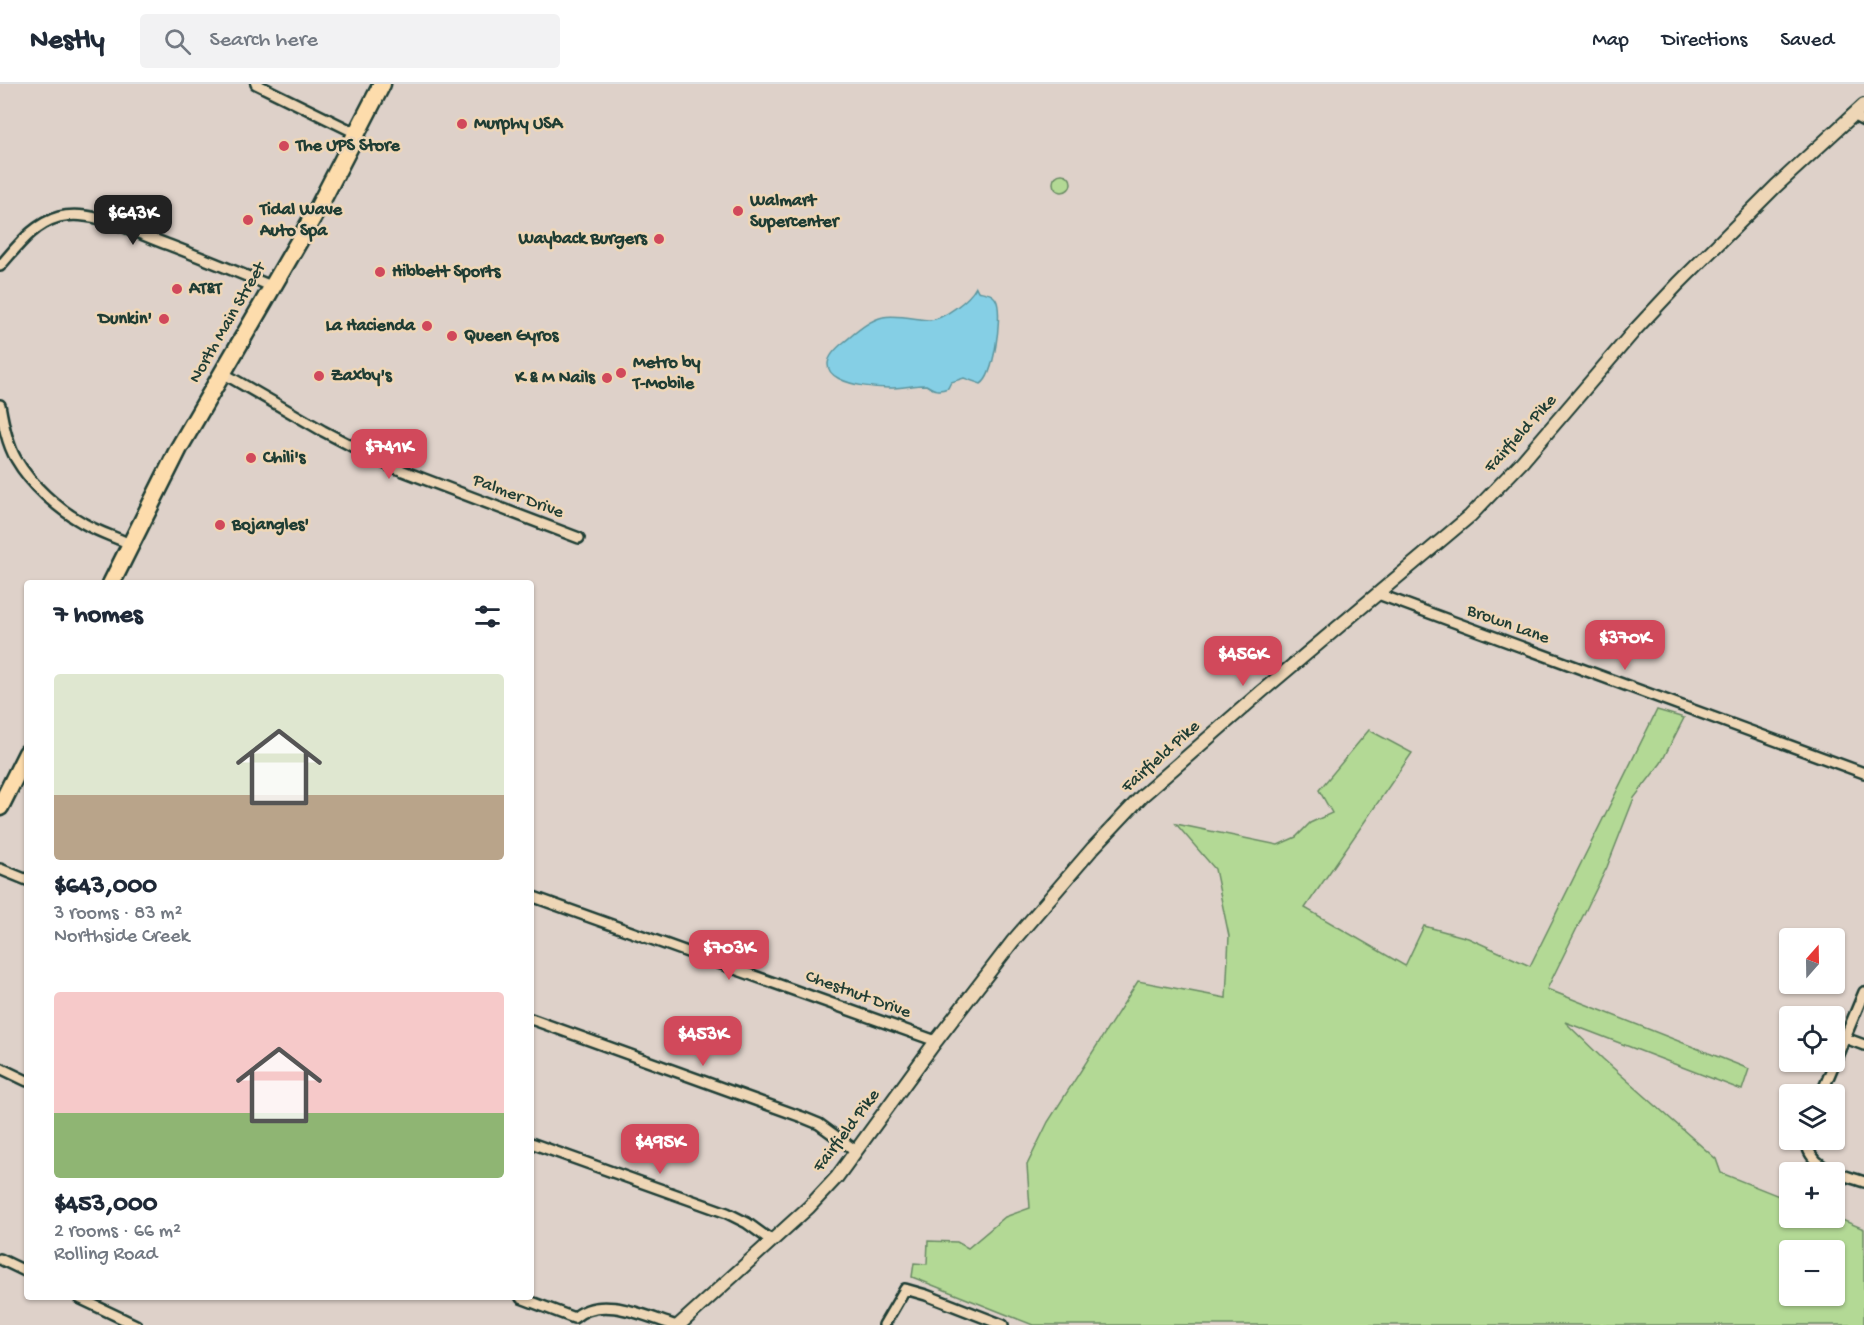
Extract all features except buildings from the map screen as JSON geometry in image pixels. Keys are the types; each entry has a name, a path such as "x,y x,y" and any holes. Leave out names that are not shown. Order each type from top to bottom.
{"highway":[{"name":"North Main Street","path":"113,580 179,448 317,210 382,84"},
{"path":"0,807 24,759"}],"street":[{"path":"256,84 358,134"},
{"name":"Fairfield Pike","path":"679,1325 809,1207 837,1177 936,1041 1039,910 1142,796 1261,692 1470,516 1678,284 1776,186 1864,105"},
{"path":"1852,115 1864,121"},
{"path":"0,266 34,229 57,217 72,214 94,217 125,228 271,286"},
{"name":"Palmer Drive","path":"221,372 323,431 390,466 579,538"},
{"path":"0,405 15,458 34,482 55,503 84,524 130,544"},
{"name":"Brown Lane","path":"1378,594 1864,773"},
{"path":"0,869 24,879"},
{"name":"Chestnut Drive","path":"534,897 936,1041"},
{"path":"1864,992 1845,1038 1864,1045"},
{"path":"534,1020 802,1117 819,1124 856,1151"},
{"path":"0,1068 24,1080"},
{"path":"534,1144 727,1213 747,1223 772,1241"},
{"path":"1809,1150 1817,1164 1864,1182"},
{"path":"0,1259 24,1271"},
{"path":"884,1325 905,1289 1004,1325"},
{"path":"83,1300 136,1325"},
{"path":"526,1300 573,1321 578,1314 608,1306 629,1310 674,1325"}],"green space":[{"path":"1062,174 1068,177 1071,183 1068,189 1062,192 1056,189 1053,183 1056,177"},
{"path":"1657,710 1684,718 1661,763 1634,798 1607,867 1547,989 1749,1069 1742,1090 1565,1022 1603,1059 1716,1159 1721,1173 1779,1196 1779,1228 1845,1228 1845,1221 1864,1229 1864,1325 1033,1325 912,1277 914,1263 927,1264 928,1241 957,1242 968,1248 1005,1217 1030,1208 1027,1165 1048,1122 1138,981 1226,998 1229,936 1215,869 1176,824 1278,845 1296,837 1310,823 1332,813 1319,790 1369,730 1412,753 1305,908 1405,966 1424,926 1468,938 1530,966"}],"water":[{"path":"976,287 978,291 994,297 998,310 998,333 993,359 986,379 981,384 964,378 951,382 948,388 941,390 926,385 877,388 850,383 831,372 828,364 832,354 867,324 888,316 928,320 941,317 968,297"}],"place":[{"name":"Murphy USA","path":"462,124"},
{"name":"The UPS Store","path":"284,146"},
{"name":"Walmart Supercenter","path":"738,211"},
{"name":"Tidal Wave Auto Spa","path":"248,220"},
{"name":"Wayback Burgers","path":"659,239"},
{"name":"Hibbett Sports","path":"380,272"},
{"name":"AT&T","path":"177,289"},
{"name":"Dunkin'","path":"164,319"},
{"name":"La Hacienda","path":"427,326"},
{"name":"Queen Gyros","path":"452,336"},
{"name":"Metro by T-Mobile","path":"621,373"},
{"name":"Zaxby's","path":"319,376"},
{"name":"K & M Nails","path":"607,378"},
{"name":"Chili's","path":"251,458"},
{"name":"Bojangles'","path":"220,525"}]}
